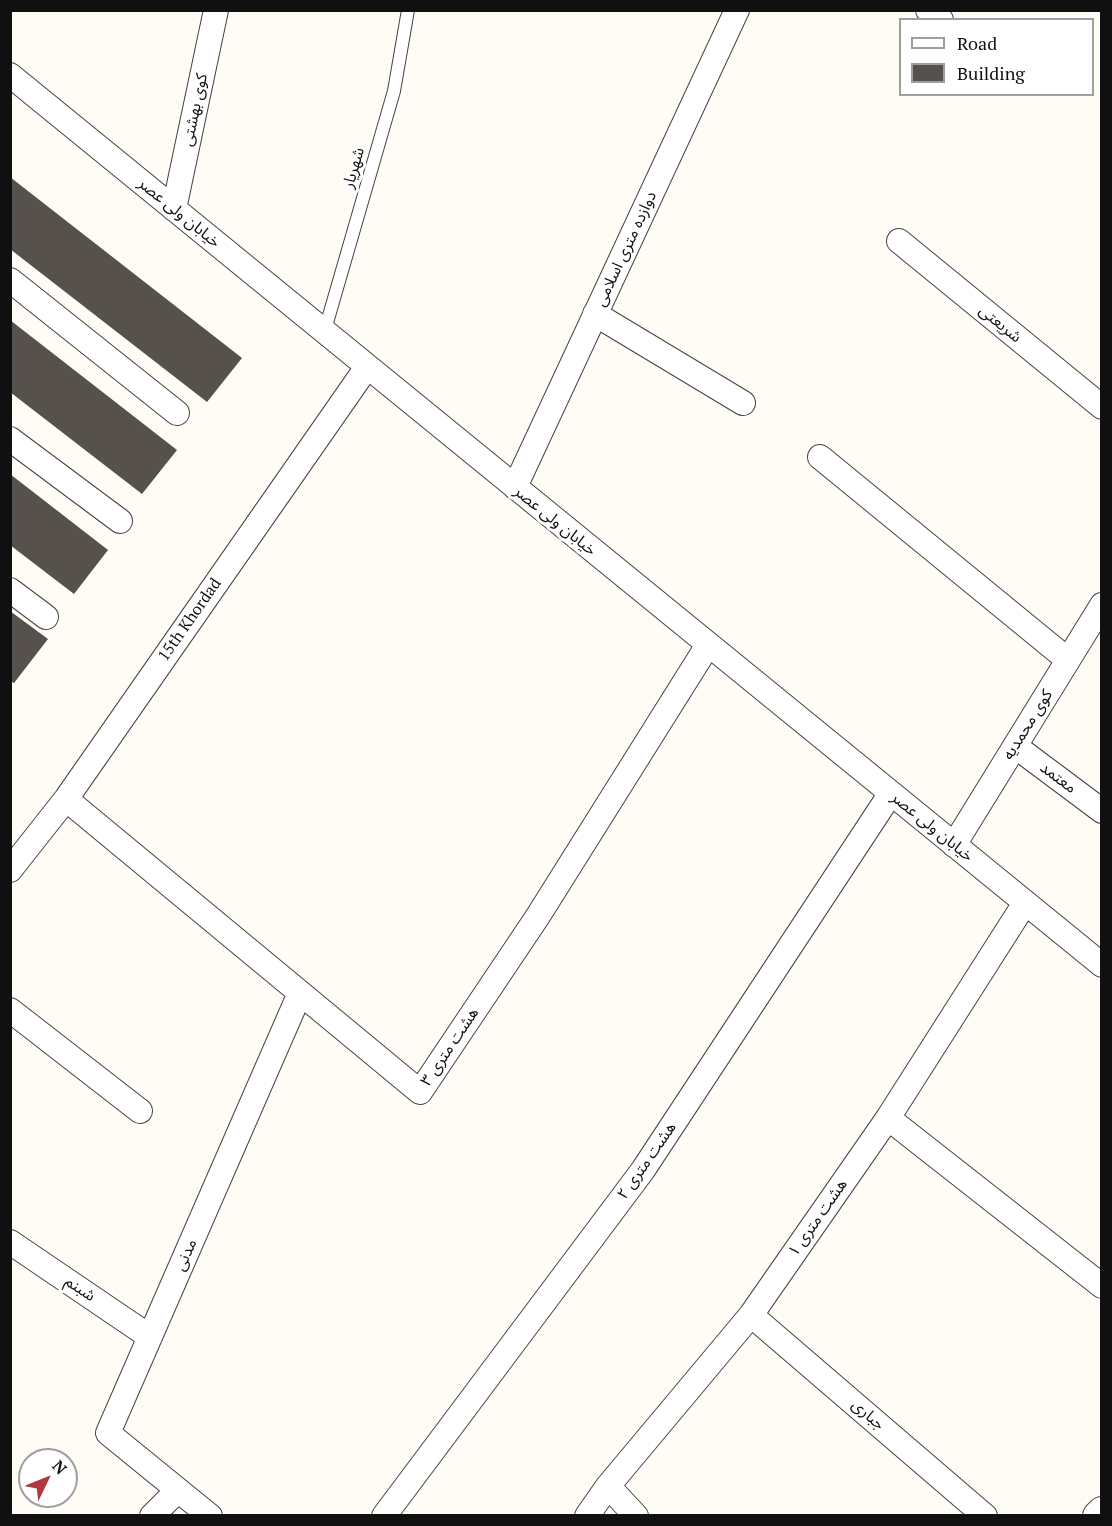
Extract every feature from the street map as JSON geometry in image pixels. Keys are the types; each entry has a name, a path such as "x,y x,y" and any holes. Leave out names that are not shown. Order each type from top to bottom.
{"street":[{"name":"کوی بهشتی","path":"174,209 216,10"},
{"name":"دوازده متری اسلامی","path":"515,488 737,10"},
{"name":"خیابان ولی عصر","path":"10,75 1101,965"},
{"name":"شریعتی","path":"899,241 1101,407"},
{"path":"10,280 177,413"},
{"path":"595,314 743,403"},
{"name":"15th Khordad","path":"10,870 66,799 367,367"},
{"path":"10,439 120,521"},
{"path":"820,457 1068,660"},
{"path":"10,590 46,617"},
{"name":"کوی محمدیه","path":"954,845 1101,605"},
{"name":"هشت متری ۳","path":"66,799 420,1092 538,916 708,645"},
{"name":"معتمد","path":"1015,746 1101,811"},
{"name":"هشت متری ۲","path":"384,1515 643,1170 891,793"},
{"name":"هشت متری ۱","path":"587,1515 608,1486 751,1315 888,1118 1025,903"},
{"name":"مدنی","path":"210,1515 108,1433 300,993"},
{"path":"10,1010 140,1111"},
{"path":"888,1118 1101,1286"},
{"name":"شبنم","path":"10,1242 150,1337"},
{"name":"جباری","path":"751,1315 985,1515"},
{"path":"608,1486 636,1515"},
{"path":"152,1515 178,1490"},
{"path":"1098,1515 1101,1512"}],"lane":[{"name":"شهریار","path":"324,333 393,91 408,10"}],"building":[{"path":"10,177 242,358 207,402 10,249"},
{"path":"10,320 177,450 142,494 10,392"},
{"path":"10,474 108,550 74,594 10,545"},
{"path":"10,611 48,639 14,683 10,681"}]}
